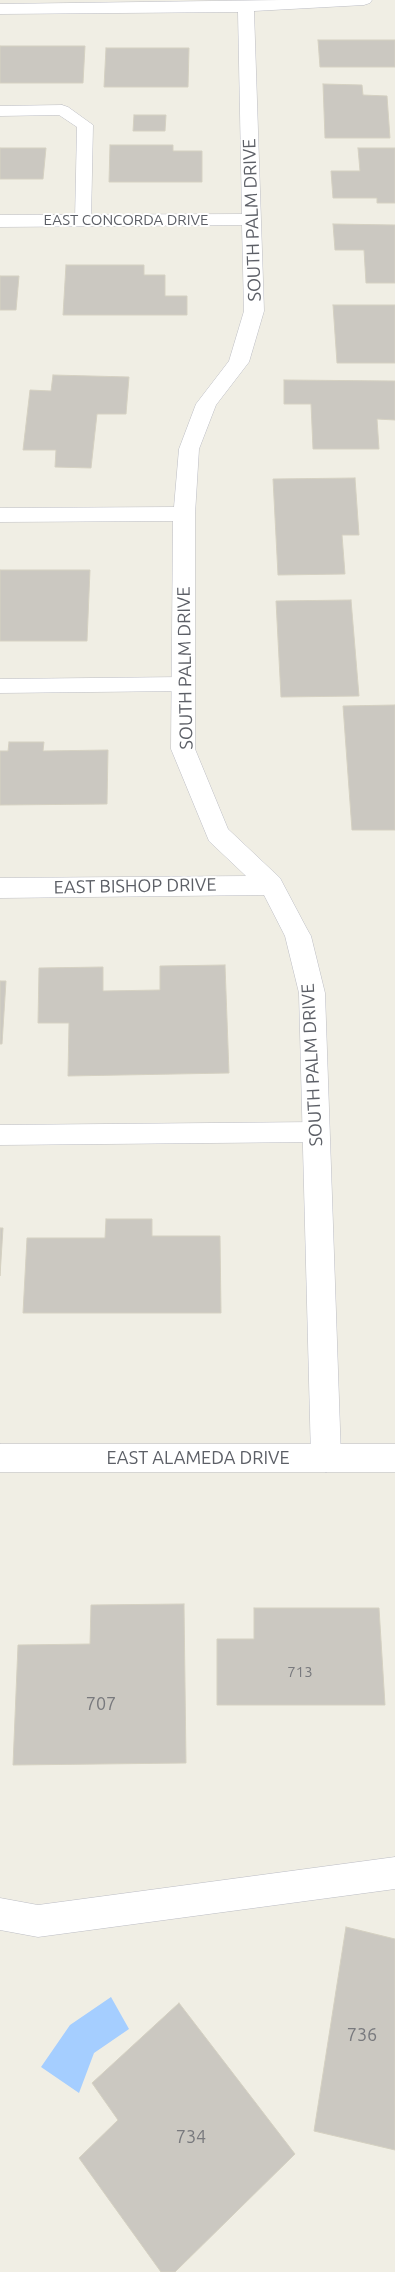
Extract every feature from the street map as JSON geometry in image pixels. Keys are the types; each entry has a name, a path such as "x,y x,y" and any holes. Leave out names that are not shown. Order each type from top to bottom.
{"street":[{"path":"0,9 32,4 246,7 364,0"},
{"name":"SOUTH PALM DRIVE","path":"246,7 254,311 239,362 206,404 189,449 184,514 183,749 218,834 271,885 298,936 312,993 326,1458"},
{"name":"EAST CONCORDA DRIVE","path":"0,221 252,219"},
{"path":"0,515 184,514"},
{"name":"EAST BISHOP DRIVE","path":"0,888 271,885"},
{"name":"EAST ALAMEDA DRIVE","path":"0,1458 395,1458"}],"lane":[{"path":"0,110 62,110 85,125 83,220"},
{"path":"0,686 183,684"},
{"path":"0,1135 316,1132"},
{"path":"0,1914 38,1921 395,1873"}],"water":[{"path":"111,1997 129,2029 94,2053 79,2093 41,2067 70,2025"}],"building":[{"path":"318,40 395,40 395,67 320,67"},
{"path":"0,46 85,46 83,83 0,83"},
{"path":"106,48 189,48 188,87 104,87"},
{"path":"323,84 362,85 363,95 387,96 390,138 325,138"},
{"path":"134,115 166,115 165,131 133,131"},
{"path":"110,145 173,145 173,151 202,151 202,182 109,182"},
{"path":"0,148 46,148 43,179 0,179"},
{"path":"358,148 395,148 395,203 377,203 377,198 333,198 331,171 360,171"},
{"path":"333,224 395,225 395,283 366,283 364,250 335,250"},
{"path":"66,265 144,265 144,275 165,275 165,296 187,296 187,315 63,315"},
{"path":"0,276 19,276 16,310 0,310"},
{"path":"333,305 395,305 395,363 337,363"},
{"path":"53,375 129,377 126,414 97,414 91,468 55,467 56,450 23,450 30,390 51,391"},
{"path":"284,380 395,381 395,420 377,419 379,449 313,449 311,404 284,404"},
{"path":"355,478 359,535 342,535 345,574 278,575 273,479"},
{"path":"0,570 90,570 87,641 0,641"},
{"path":"351,600 359,696 281,697 276,601"},
{"path":"395,705 395,830 352,830 343,706"},
{"path":"9,742 44,742 43,751 108,750 107,804 0,805 0,751 8,751"},
{"path":"225,965 229,1073 68,1076 69,1023 38,1023 39,968 103,967 103,991 160,990 160,966"},
{"path":"0,981 6,981 2,1044 0,1044"},
{"path":"106,1219 152,1219 152,1236 220,1236 221,1313 23,1313 27,1238 105,1238"},
{"path":"0,1228 3,1228 0,1276"},
{"path":"184,1604 186,1763 13,1765 18,1645 90,1644 91,1605"},
{"path":"254,1608 379,1608 385,1705 217,1705 217,1639 254,1639"},
{"path":"346,1927 395,1939 395,2150 314,2131"},
{"path":"179,2003 295,2154 175,2272 161,2272 79,2158 118,2120 92,2083"}]}
